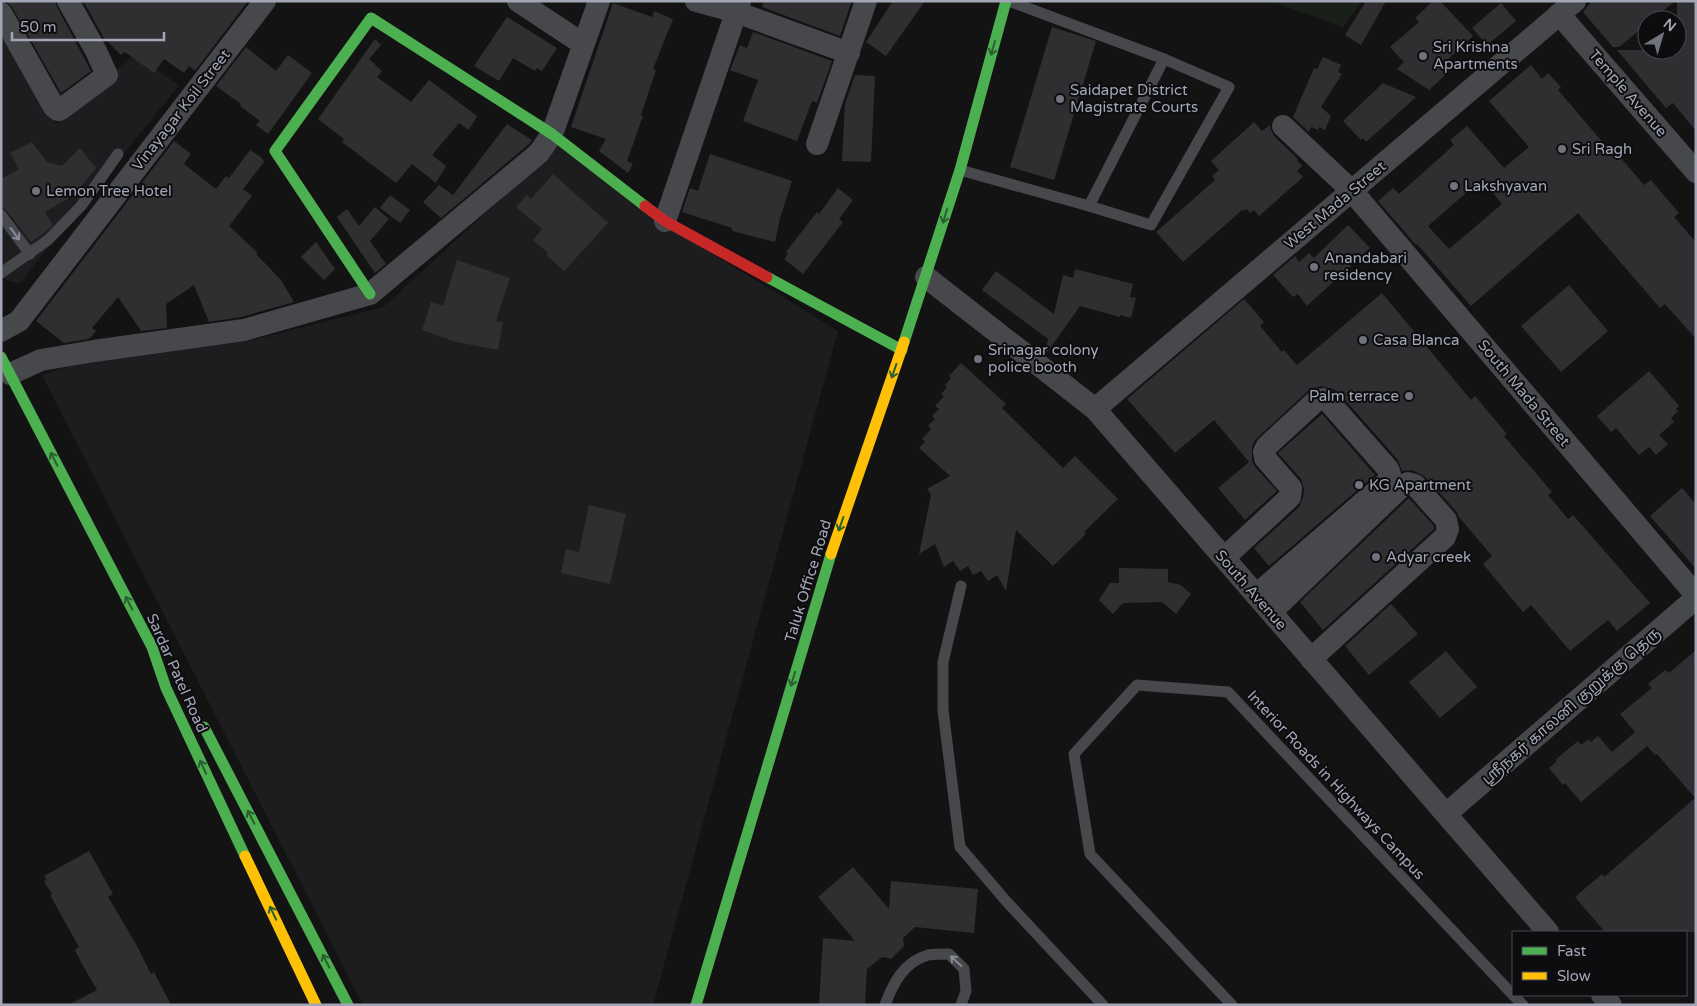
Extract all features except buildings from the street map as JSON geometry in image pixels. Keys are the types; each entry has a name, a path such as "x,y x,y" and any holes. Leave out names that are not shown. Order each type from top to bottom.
{"main road":[{"name":"Taluk Office Road","path":"696,1005 831,554 926,278 960,170 1008,1"},
{"path":"370,294 275,151 371,18 552,134 665,221 902,350"},
{"name":"Sardar Patel Road","path":"6,366 152,647 166,688 316,1005"},
{"path":"152,647 175,675"},
{"path":"199,717 348,1005"}],"street":[{"path":"1,13 54,107 58,110 107,76 96,50 68,1"},
{"name":"Vinayagar Koil Street","path":"1,331 19,321 265,1"},
{"path":"518,1 584,44"},
{"path":"6,366 94,350 244,330 370,294 539,153 552,134 599,1"},
{"path":"696,1 738,7 849,53"},
{"path":"817,144 866,1"},
{"path":"665,221 738,7"},
{"name":"Temple Avenue","path":"1567,8 1696,172"},
{"name":"West Mada Street","path":"1095,409 1567,8"},
{"name":"South Mada Street","path":"1283,126 1352,191 1696,596"},
{"name":"South Avenue","path":"926,278 1095,409 1547,931"},
{"path":"1224,558 1290,497 1292,493 1291,488 1265,458 1264,452 1267,446 1318,400 1328,401 1388,469 1390,474 1388,481 1274,580 1263,604"},
{"path":"1263,604 1400,487 1408,483 1415,485 1446,520 1448,529 1445,538 1311,659"},
{"name":"ஸ்ரீநகர் காலனி குறுக்கு தெரு","path":"1446,814 1696,596"}],"lane":[{"path":"960,170 1151,225 1229,88 1164,59 1008,1"},
{"path":"1089,206 1164,59"},
{"path":"1,273 48,240 81,206 118,154"},
{"path":"1,215 30,254"},
{"path":"961,586 943,662 943,700 960,847 1006,901 1103,1005"},
{"name":"Interior Roads in Highways Campus","path":"1232,1005 1090,854 1074,754 1137,686 1228,692 1512,994"},
{"path":"885,1005 893,985 907,966 928,956 948,954 964,969 966,991 961,1005"},
{"name":"Interior Roads in Highways Campus","path":"1514,996 1523,1005"}],"shaded area":[{"path":"1271,1 1362,1 1343,27"},
{"path":"1,34 56,124 134,54 179,85 19,284 1,278"},
{"path":"559,146 646,213 838,331 653,1005 363,1005 42,375 105,355 245,342 383,307"}],"traffic: fast":[{"path":"904,342 960,170 1006,1"},
{"path":"370,294 275,151 371,18 552,134 645,206"},
{"path":"767,277 902,350"},
{"path":"1,357 152,647 166,688 245,856"},
{"path":"696,1005 831,554"},
{"path":"204,727 348,1005"}],"traffic: slow":[{"path":"831,554 904,342"},
{"path":"245,856 316,1005"}],"traffic: jam":[{"path":"645,206 665,221 767,277"}],"place":[{"name":"Sri Krishna Apartments","path":"1423,56"},
{"name":"Saidapet District Magistrate Courts","path":"1060,99"},
{"name":"Sri Ragh","path":"1562,149"},
{"name":"Lakshyavan","path":"1454,186"},
{"name":"Lemon Tree Hotel","path":"36,191"},
{"name":"Anandabari residency","path":"1314,267"},
{"name":"Casa Blanca","path":"1363,340"},
{"name":"Srinagar colony police booth","path":"978,359"},
{"name":"Palm terrace","path":"1409,396"},
{"name":"KG Apartment","path":"1359,485"},
{"name":"Adyar creek","path":"1376,557"}]}
